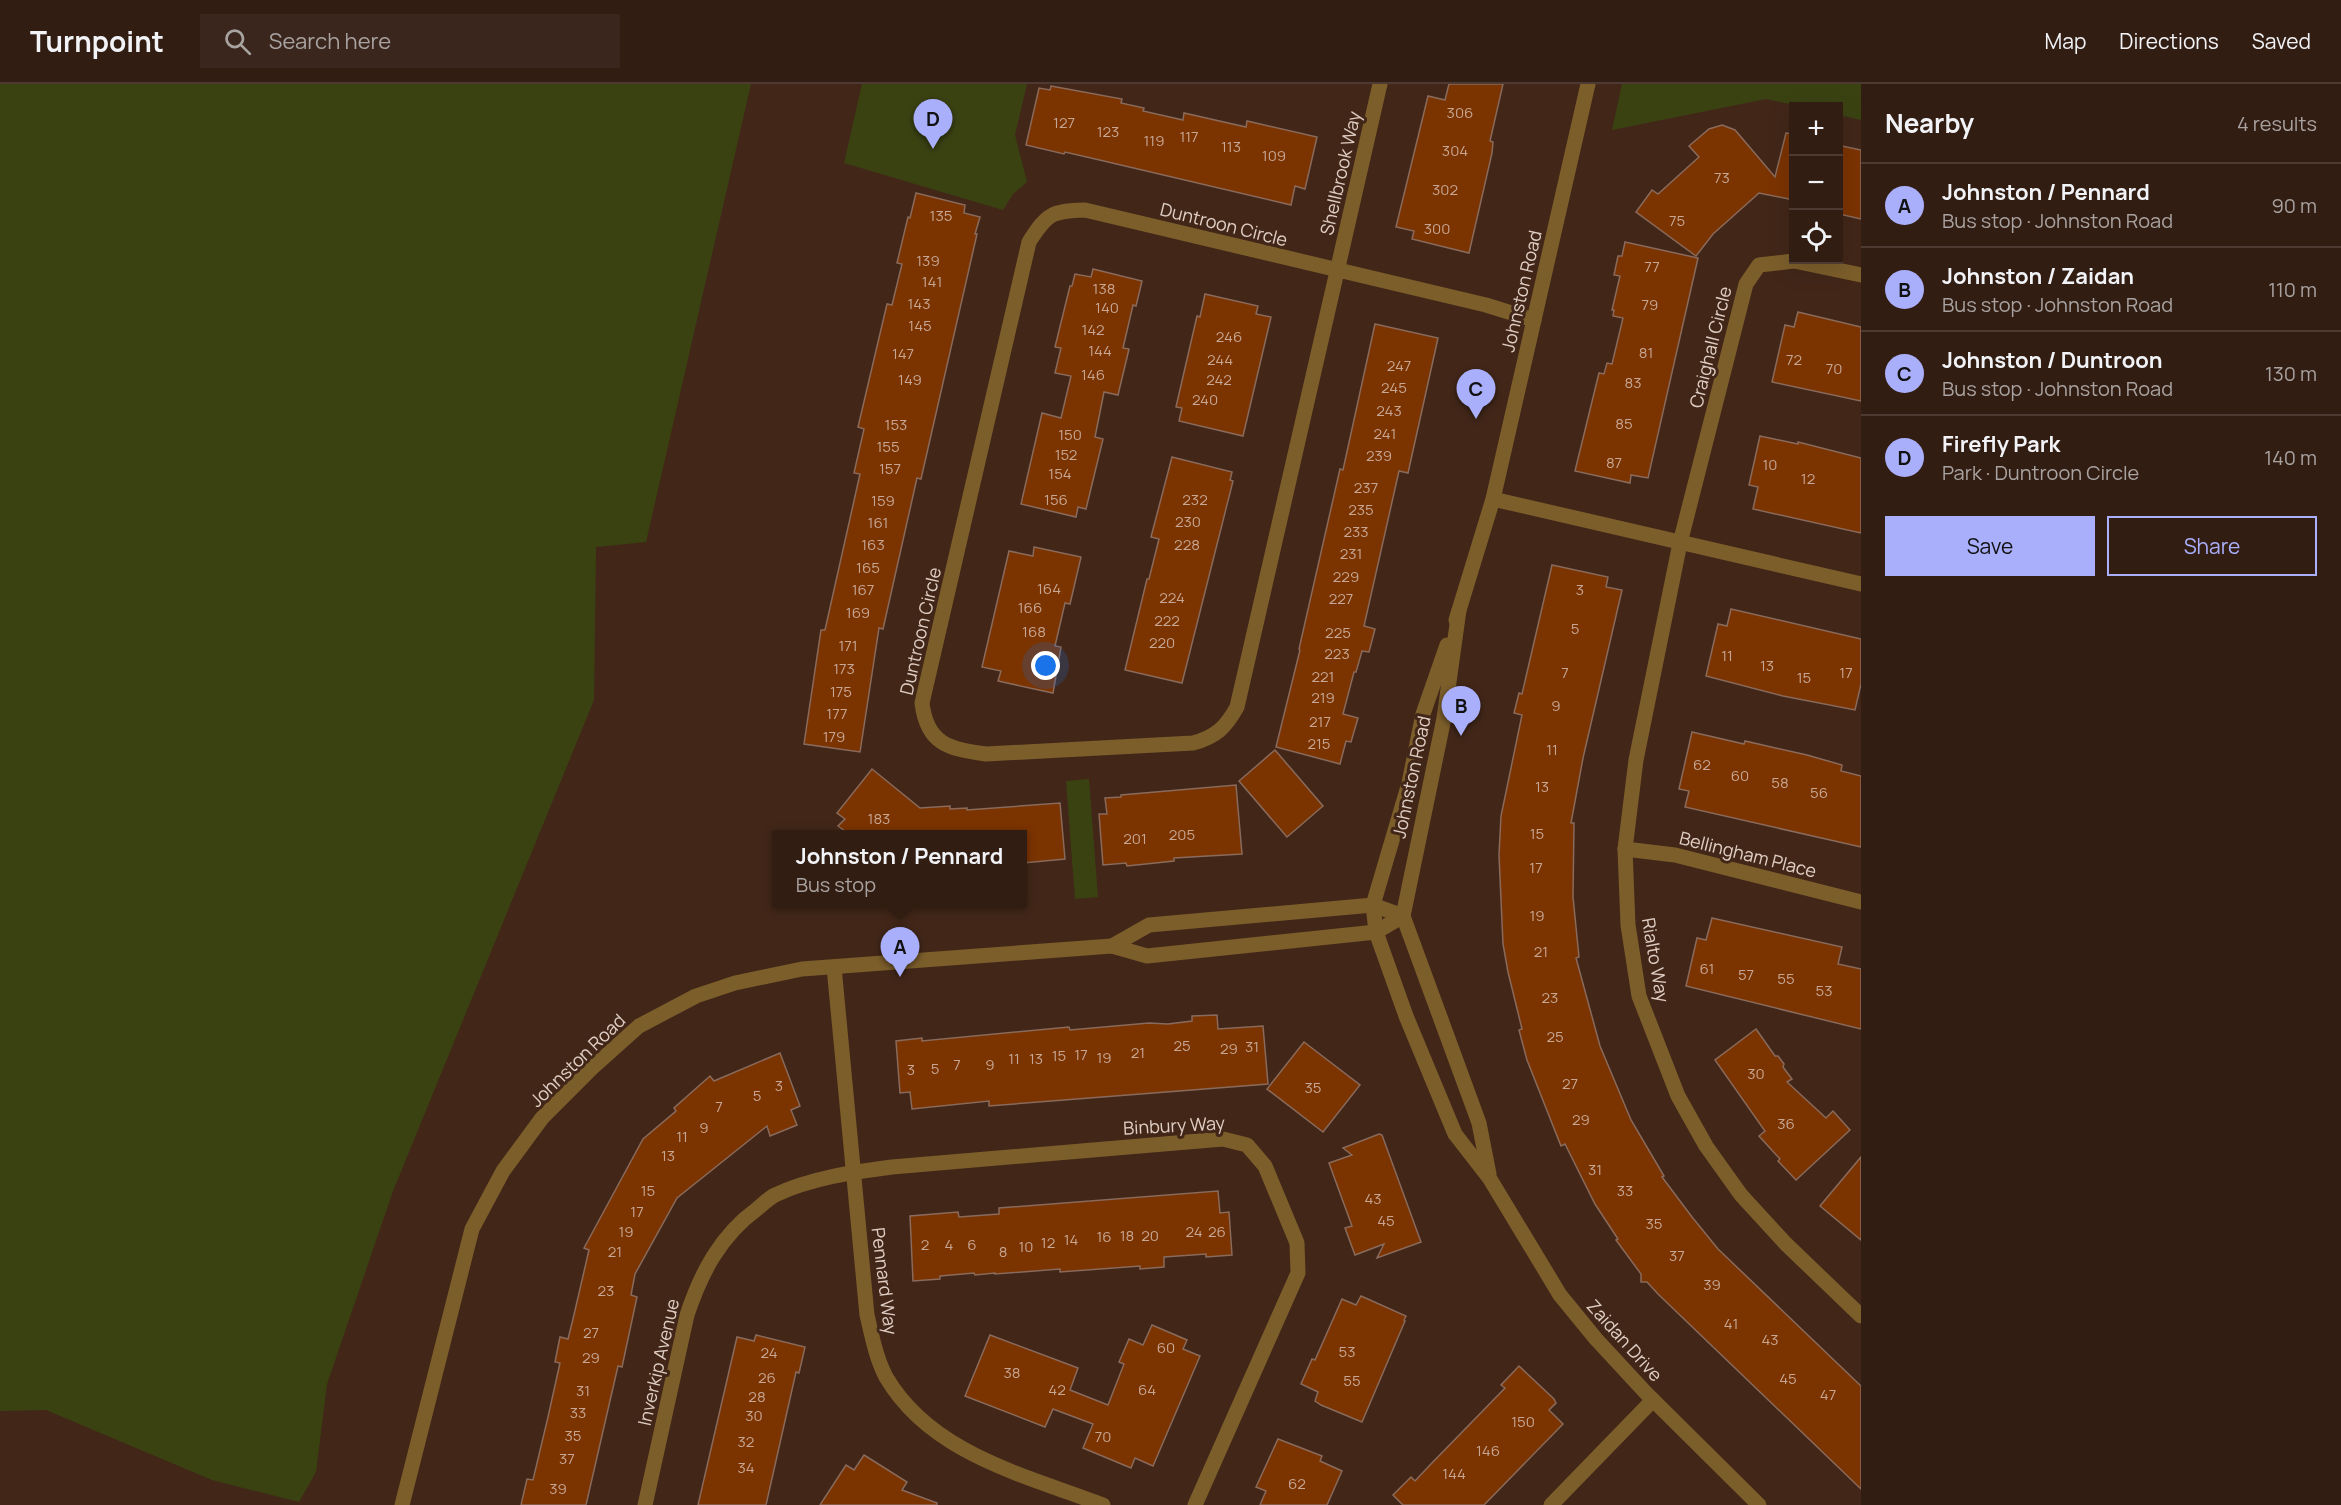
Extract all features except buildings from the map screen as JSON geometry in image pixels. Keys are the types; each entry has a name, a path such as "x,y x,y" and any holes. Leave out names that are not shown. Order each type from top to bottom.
{"street":[{"name":"Shellbrook Way","path":"1337,271 1380,84"},
{"name":"Johnston Road","path":"1376,932 1372,905 1409,783 1423,714 1459,610 1493,499 1588,84"},
{"name":"Duntroon Circle","path":"1337,271 1237,707 1226,726 1210,739 1193,743 1064,750 986,754 954,750 938,741 924,721 922,703 1029,242 1044,218 1065,210 1085,210 1486,305 1534,320"},
{"name":"Craighall Circle","path":"1680,543 1746,284 1759,265 1794,261 1861,275"},
{"path":"1493,499 1861,585"},
{"name":"Rialto Way","path":"1680,543 1636,760 1625,849 1628,925 1639,996 1678,1096 1706,1146 1742,1195 1786,1244 1861,1316"},
{"name":"Johnston Road","path":"402,1505 472,1228 503,1171 542,1118 592,1068 639,1026 696,996 735,983 802,969 1112,946 1147,956 1376,932 1403,916 1444,718 1459,610"},
{"name":"Bellingham Place","path":"1625,849 1675,855 1861,902"},
{"name":"Johnston Road","path":"1112,946 1149,925 1372,905 1403,916"},
{"name":"Zaidan Drive","path":"1403,916 1479,1123 1490,1179"},
{"name":"Zaidan Drive","path":"1376,932 1406,1016 1455,1134 1490,1179 1560,1295 1596,1339 1653,1400 1759,1505"},
{"name":"Pennard Way","path":"834,967 867,1316 874,1347 886,1376 925,1424 970,1454 1103,1505"},
{"name":"Binbury Way","path":"853,1172 918,1164 1223,1139 1247,1145 1265,1166 1297,1243 1298,1273 1195,1505"},
{"name":"Inverkip Avenue","path":"645,1505 687,1315 709,1261 726,1237 773,1196 793,1187 853,1172"},
{"path":"1551,1505 1653,1400"}],"green space":[{"path":"0,84 751,84 646,542 596,547 594,700 393,1191 327,1384 316,1472 299,1502 212,1480 46,1410 0,1411"},
{"path":"862,84 1027,84 1015,135 1027,182 1013,194 1003,210 844,163"},
{"path":"1622,84 1861,84 1861,120 1843,116 1843,102 1789,102 1789,104 1766,99 1612,130"},
{"path":"1089,779 1098,897 1075,899 1066,781"}],"place":[{"name":"Firefly Park","path":"933,149"},
{"name":"Johnston / Duntroon","path":"1476,419"},
{"name":"Johnston / Zaidan","path":"1461,736"},
{"name":"Johnston / Pennard","path":"900,977"}]}
